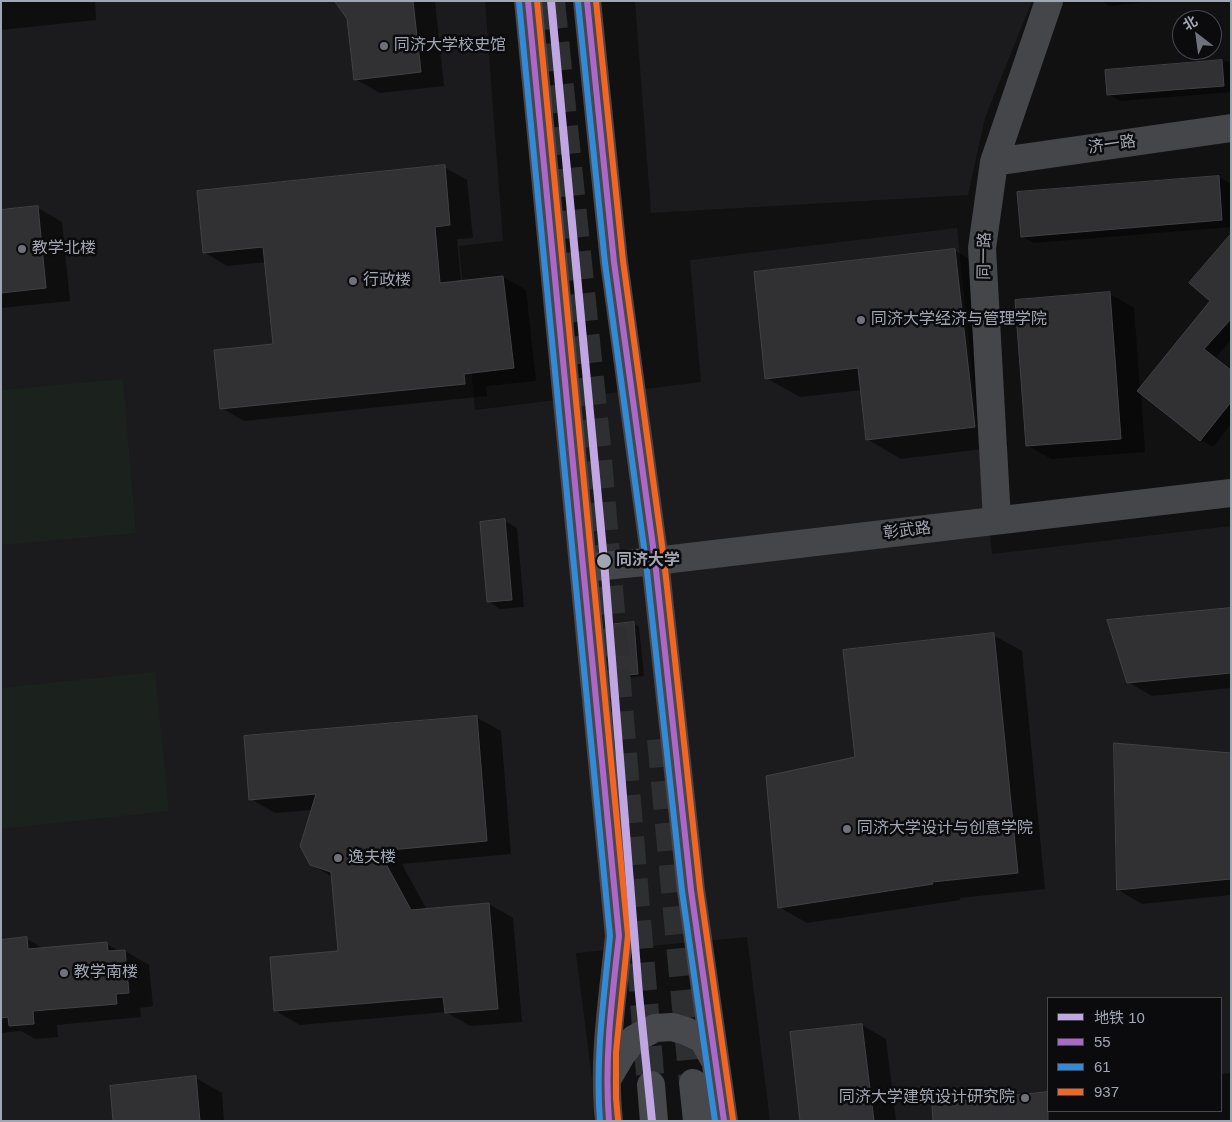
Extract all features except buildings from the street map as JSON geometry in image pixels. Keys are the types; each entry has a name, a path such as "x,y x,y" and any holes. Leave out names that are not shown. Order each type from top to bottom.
{"main road":[{"path":"528,1 619,936 607,1079 609,1121"},
{"path":"587,1 614,262 655,561 690,890 724,1121"},
{"path":"607,1079 622,1054 634,1040 655,1028 672,1027 703,1038 715,1061"},
{"path":"693,1083 697,1121"},
{"path":"651,1085 654,1121"}],"street":[{"name":"同一路","path":"997,520 982,248 994,162 1049,1"},
{"name":"济一路","path":"994,162 1231,128"},
{"name":"彰武路","path":"584,568 1231,493"}],"shaded area":[{"name":"同济大学","path":"1,1 485,1 503,241 459,246 475,410 701,382 690,260 957,228 992,554 1231,526 1231,1121 770,1121 747,937 576,953 592,1079 594,1121 1,1121"},
{"path":"635,1 1032,1 985,118 968,195 651,213"},
{"path":"123,379 136,533 1,545 1,390"},
{"path":"155,672 169,811 1,829 1,688"}],"tunnel":[{"path":"551,1 597,447 651,1085"},
{"path":"661,739 693,1083"}],"metro line":[{"name":"10","path":"551,1 604,561 639,994 652,1121"}],"transit line":[{"name":"55","path":"528,1 619,936 608,1052 609,1121"},
{"name":"937","path":"537,1 628,935 616,1052 618,1120"},
{"name":"55","path":"587,1 614,262 655,561 691,890 724,1121"},
{"name":"937","path":"596,1 623,261 664,560 700,889 733,1120"},
{"name":"61","path":"519,2 610,936 599,1052 600,1121"},
{"name":"61","path":"578,2 605,263 646,562 682,891 715,1121"}],"place":[{"name":"同济大学校史馆","path":"384,46"},
{"name":"教学北楼","path":"22,249"},
{"name":"行政楼","path":"353,281"},
{"name":"同济大学经济与管理学院","path":"861,320"},
{"name":"同济大学","path":"604,561"},
{"name":"同济大学设计与创意学院","path":"847,829"},
{"name":"逸夫楼","path":"338,858"},
{"name":"教学南楼","path":"64,973"},
{"name":"同济大学建筑设计研究院","path":"1025,1098"}]}
